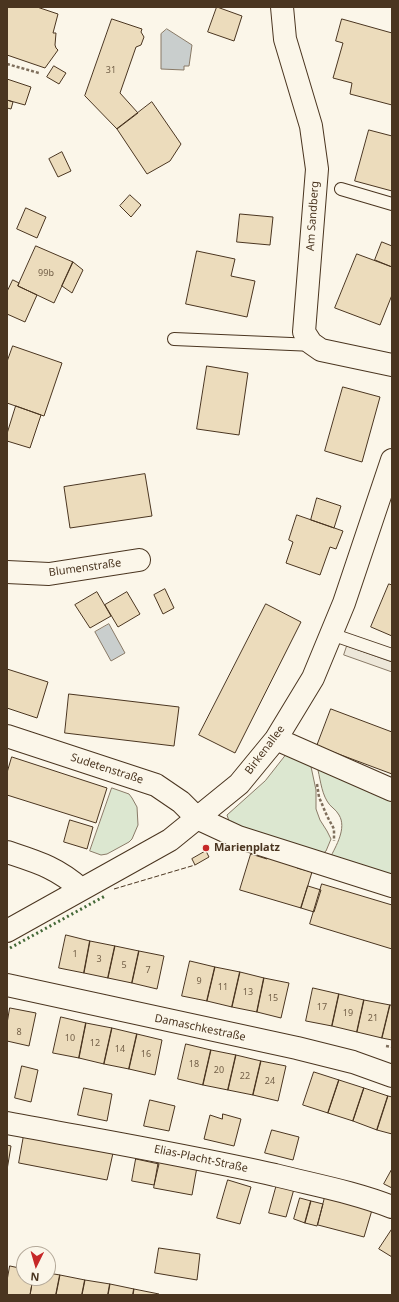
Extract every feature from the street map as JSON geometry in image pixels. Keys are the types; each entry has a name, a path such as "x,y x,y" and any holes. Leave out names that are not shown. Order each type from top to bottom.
{"street":[{"name":"Am Sandberg","path":"282,7 285,39 311,126 317,169 304,332 314,345"},
{"path":"314,345 321,350 392,365"},
{"name":"Birkenallee","path":"7,931 170,840 239,784 276,740 313,678 344,603 392,460"},
{"name":"Blumenstraße","path":"7,572 49,574 139,560"},
{"name":"Sudetenstraße","path":"7,736 156,785 181,802 197,818"},
{"path":"276,740 392,790"},
{"path":"197,818 238,837 392,886"},
{"path":"7,852 48,866 68,878 81,889"},
{"name":"Damaschkestraße","path":"7,985 297,1048 353,1062 392,1076"},
{"name":"Elias-Placht-Straße","path":"7,1123 136,1146 245,1169 353,1194 392,1207"}],"lane":[{"path":"341,189 392,204"},
{"path":"174,339 314,345"},
{"path":"331,634 392,655"}],"path":[{"path":"7,64 39,73"},
{"path":"313,756 319,797 334,829 334,841 324,864"}],"green space":[{"path":"286,755 310,762 316,790 316,809 320,820 331,839 326,851 321,855 230,824 227,815 265,781"},
{"path":"317,766 392,798 392,878 330,858 340,837 342,826 338,813 328,803 325,797"},
{"path":"112,788 129,794 132,798 137,807 138,825 132,839 129,842 107,854 101,855 90,851"}],"shaded area":[{"path":"167,29 192,45 189,66 184,66 184,70 161,69 161,34"},
{"path":"109,624 125,653 111,661 95,632"},
{"path":"347,646 392,662 392,672 344,655"}],"building":[{"path":"7,7 37,7 58,14 53,33 56,33 55,45 58,50 45,68 7,55"},
{"path":"217,7 242,16 234,41 208,32"},
{"path":"112,19 142,29 141,32 144,37 141,45 136,47 120,93 138,113 117,129 85,96"},
{"path":"342,19 392,33 392,105 350,94 352,83 333,78 343,43 336,41"},
{"path":"54,66 66,73 59,84 47,77"},
{"path":"7,79 31,87 25,105 7,100"},
{"path":"7,100 13,102 11,109 7,108"},
{"path":"152,102 181,144 170,161 147,174 117,129"},
{"path":"369,130 392,136 392,191 355,181"},
{"path":"62,152 71,171 58,177 49,159"},
{"path":"130,195 141,205 131,217 120,206"},
{"path":"26,208 46,217 37,238 17,229"},
{"path":"240,214 273,217 270,245 237,242"},
{"path":"382,242 392,246 392,267 375,260"},
{"path":"36,246 73,262 54,303 18,286"},
{"path":"197,251 235,259 231,276 255,281 247,317 186,304"},
{"path":"357,254 392,267 392,295 380,325 335,308"},
{"path":"73,262 83,270 72,293 62,286"},
{"path":"13,280 19,283 18,286 37,295 25,322 7,314 7,292"},
{"path":"13,346 62,363 44,416 7,403 7,362"},
{"path":"207,366 248,373 239,435 197,429"},
{"path":"343,387 380,397 362,462 325,451"},
{"path":"16,406 41,415 30,448 7,441 7,434"},
{"path":"145,474 152,516 70,528 64,487"},
{"path":"317,498 341,506 334,528 311,520"},
{"path":"297,515 343,531 336,549 330,547 320,575 286,563 293,542 289,540"},
{"path":"389,584 392,585 392,636 371,627"},
{"path":"165,589 174,608 163,614 154,595"},
{"path":"97,592 111,616 90,628 75,605"},
{"path":"127,592 140,614 118,627 105,605"},
{"path":"266,604 301,622 235,753 199,735"},
{"path":"7,669 48,682 37,718 7,708"},
{"path":"69,694 179,707 174,746 65,733"},
{"path":"331,709 392,732 392,774 317,746"},
{"path":"12,757 107,788 96,823 7,795 7,773"},
{"path":"70,820 93,827 87,849 64,842"},
{"path":"206,851 209,857 195,865 192,859"},
{"path":"251,854 267,859 269,854 299,864 297,868 312,872 301,908 240,890"},
{"path":"322,884 392,905 392,949 310,924"},
{"path":"308,886 321,890 314,912 301,908"},
{"path":"66,935 90,941 84,973 59,968"},
{"path":"90,941 115,946 108,978 84,973"},
{"path":"115,946 139,951 132,983 108,978"},
{"path":"139,951 164,956 157,989 132,983"},
{"path":"190,961 215,967 207,1001 182,996"},
{"path":"215,967 240,972 232,1007 207,1001"},
{"path":"240,972 264,978 257,1012 232,1007"},
{"path":"264,978 289,983 281,1018 257,1012"},
{"path":"313,988 339,994 332,1026 306,1021"},
{"path":"339,994 364,1000 357,1032 332,1026"},
{"path":"364,1000 390,1005 382,1038 357,1032"},
{"path":"390,1005 392,1005 392,1040 382,1038"},
{"path":"10,1008 36,1013 29,1046 7,1041 7,1024"},
{"path":"61,1017 86,1023 79,1058 53,1053"},
{"path":"86,1023 112,1028 104,1064 79,1058"},
{"path":"112,1028 137,1034 129,1069 104,1064"},
{"path":"137,1034 162,1040 155,1075 129,1069"},
{"path":"186,1044 211,1050 203,1085 178,1079"},
{"path":"211,1050 236,1055 228,1090 203,1085"},
{"path":"236,1055 261,1061 253,1095 228,1090"},
{"path":"261,1061 286,1066 278,1101 253,1095"},
{"path":"22,1066 38,1070 31,1102 15,1098"},
{"path":"314,1072 339,1080 328,1113 303,1105"},
{"path":"339,1080 364,1088 353,1121 328,1113"},
{"path":"84,1088 112,1094 107,1121 78,1115"},
{"path":"364,1088 388,1096 377,1130 353,1121"},
{"path":"388,1096 392,1097 392,1134 377,1130"},
{"path":"150,1100 175,1106 169,1131 144,1126"},
{"path":"223,1114 241,1119 234,1146 204,1139 210,1115 222,1119"},
{"path":"272,1130 299,1137 293,1160 265,1153"},
{"path":"24,1135 113,1153 107,1180 19,1163"},
{"path":"7,1145 11,1146 7,1170"},
{"path":"136,1159 159,1164 154,1185 132,1181"},
{"path":"159,1160 197,1167 192,1195 154,1188"},
{"path":"392,1169 392,1188 384,1184"},
{"path":"228,1180 251,1187 240,1224 217,1218"},
{"path":"277,1184 294,1189 286,1217 269,1213"},
{"path":"325,1197 372,1210 364,1237 318,1225"},
{"path":"300,1198 311,1201 305,1223 294,1219"},
{"path":"311,1201 323,1204 317,1226 305,1223"},
{"path":"392,1229 392,1257 379,1249"},
{"path":"159,1248 200,1254 197,1280 155,1273"},
{"path":"10,1266 16,1267 16,1286 32,1286 30,1295 7,1295 7,1281"},
{"path":"56,1274 60,1275 56,1295 30,1295 32,1286 56,1286"},
{"path":"60,1275 85,1280 82,1295 56,1295"},
{"path":"85,1280 110,1284 108,1295 82,1295"},
{"path":"110,1284 134,1289 133,1295 108,1295"},
{"path":"134,1289 159,1294 159,1295 133,1295"}],"hedge":[{"path":"10,948 105,896"}],"fence":[{"path":"114,889 195,865"}],"place":[{"name":"Marienplatz","path":"206,848"}]}
